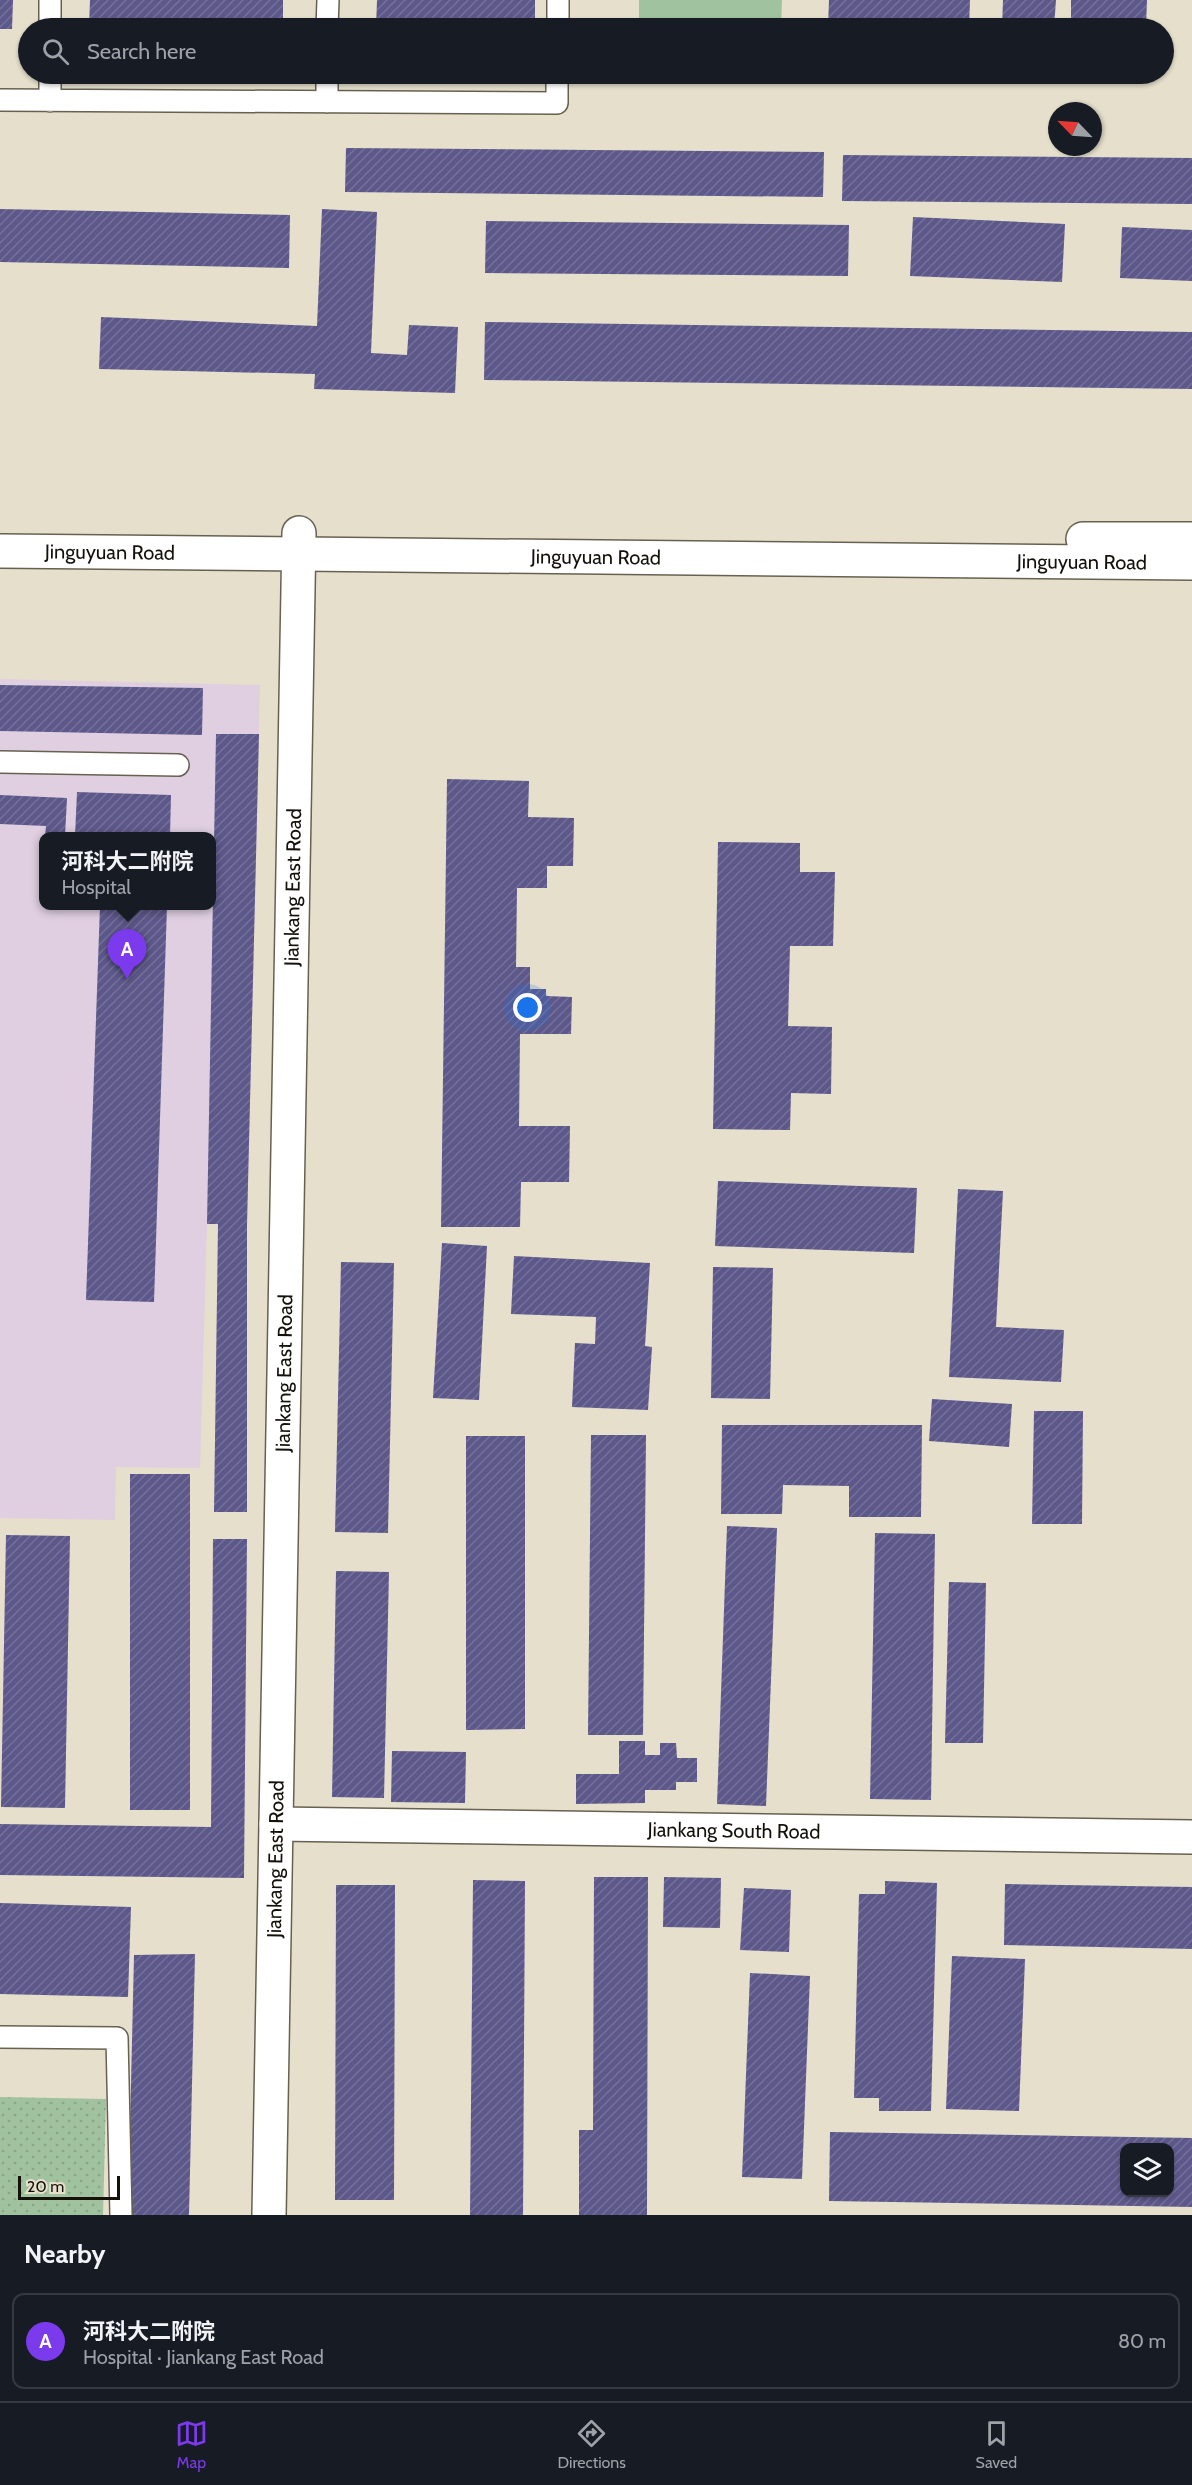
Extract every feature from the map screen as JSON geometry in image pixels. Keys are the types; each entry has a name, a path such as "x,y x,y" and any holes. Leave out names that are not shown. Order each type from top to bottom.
{"street":[{"name":"Jinguyuan Road","path":"0,530 299,543 1192,563"},
{"name":"Jinguyuan Road","path":"0,551 299,543 1192,539"},
{"name":"Jiankang East Road","path":"269,2215 299,543"},
{"name":"Jiankang South Road","path":"276,1824 1192,1837"}],"lane":[{"path":"50,0 50,18"},
{"path":"327,18 328,0"},
{"path":"558,0 558,18"},
{"path":"50,84 50,100"},
{"path":"327,84 327,102"},
{"path":"0,100 557,103 557,84"},
{"path":"0,762 177,765"},
{"path":"0,2037 117,2038 121,2215"}],"shaded area":[{"path":"0,679 260,685 247,1225 207,1224 200,1468 116,1467 115,1520 0,1518"}],"green space":[{"path":"639,0 782,0 781,18 639,18"},
{"path":"0,2097 106,2099 103,2215 0,2215"}],"building":[{"path":"0,0 13,0 12,29 0,29"},
{"path":"90,0 283,0 283,18 89,18"},
{"path":"377,0 535,0 535,18 376,18"},
{"path":"829,0 970,0 969,18 828,18"},
{"path":"1003,0 1056,0 1055,18 1002,18"},
{"path":"1071,0 1147,0 1146,18 1071,18"},
{"path":"346,148 824,152 823,197 345,192"},
{"path":"843,155 1192,158 1192,204 842,201"},
{"path":"0,209 290,215 289,268 0,262"},
{"path":"322,209 377,212 371,353 407,355 409,325 458,327 455,393 314,389 315,374 99,369 101,317 317,326"},
{"path":"913,217 1065,224 1062,282 910,276"},
{"path":"486,221 849,225 848,276 485,273"},
{"path":"1122,227 1192,230 1192,281 1120,278"},
{"path":"485,322 1192,332 1192,389 484,380"},
{"path":"0,685 203,688 202,735 0,731"},
{"path":"216,734 259,734 247,1225 247,1512 214,1512 218,1224 207,1224 213,910 216,910 214,832"},
{"path":"447,779 529,781 528,817 574,818 573,866 547,866 547,888 517,888 516,967 530,967 530,989 546,989 546,996 572,997 571,1034 520,1034 519,1126 570,1126 569,1182 521,1182 520,1227 441,1227"},
{"path":"77,792 171,795 170,832 75,832"},
{"path":"0,795 67,798 65,832 45,832 46,826 0,824"},
{"path":"718,842 800,843 800,872 835,872 833,946 790,946 788,1026 832,1027 831,1094 791,1093 790,1130 713,1129"},
{"path":"100,910 167,910 154,1302 86,1300"},
{"path":"718,1181 917,1188 914,1253 715,1246"},
{"path":"958,1189 1003,1191 996,1327 1064,1330 1061,1382 949,1377"},
{"path":"442,1243 487,1246 479,1400 433,1398"},
{"path":"514,1256 650,1263 645,1346 652,1347 648,1410 572,1407 575,1343 595,1344 596,1317 511,1314"},
{"path":"341,1262 394,1263 388,1533 335,1532"},
{"path":"713,1267 773,1268 770,1399 711,1398"},
{"path":"932,1399 1012,1404 1009,1447 929,1441"},
{"path":"1034,1411 1083,1411 1082,1524 1032,1524"},
{"path":"722,1425 922,1425 921,1517 849,1517 849,1486 783,1485 782,1514 721,1514"},
{"path":"591,1435 646,1435 643,1735 588,1735"},
{"path":"466,1436 525,1436 525,1729 466,1730"},
{"path":"130,1474 190,1474 190,1810 130,1810"},
{"path":"727,1526 777,1528 766,1806 717,1804"},
{"path":"875,1533 935,1534 931,1800 870,1799"},
{"path":"6,1535 70,1536 65,1808 1,1807"},
{"path":"213,1539 247,1539 244,1878 0,1875 0,1824 211,1827"},
{"path":"336,1571 389,1572 384,1798 332,1797"},
{"path":"949,1582 986,1583 983,1743 945,1743"},
{"path":"619,1741 645,1741 645,1755 660,1755 660,1743 676,1743 677,1758 697,1758 697,1782 676,1782 676,1790 645,1790 645,1803 576,1804 576,1774 619,1774"},
{"path":"392,1751 466,1752 465,1803 391,1802"},
{"path":"594,1877 648,1877 647,2215 579,2215 579,2130 593,2130"},
{"path":"664,1877 721,1878 720,1928 663,1927"},
{"path":"473,1880 525,1881 523,2215 470,2215"},
{"path":"885,1881 937,1883 931,2111 879,2111 879,2098 854,2098 859,1894 885,1894"},
{"path":"1005,1884 1192,1887 1192,1949 1004,1945"},
{"path":"336,1885 395,1885 394,2200 335,2200"},
{"path":"744,1888 791,1890 789,1952 740,1950"},
{"path":"0,1903 131,1907 128,1997 0,1994"},
{"path":"195,1954 189,2215 128,2215 134,1955"},
{"path":"952,1956 1025,1959 1019,2111 946,2109"},
{"path":"750,1973 810,1976 802,2179 742,2177"},
{"path":"830,2132 1192,2138 1192,2207 829,2201"}],"place":[{"name":"河科大二附院","path":"127,979"}]}
